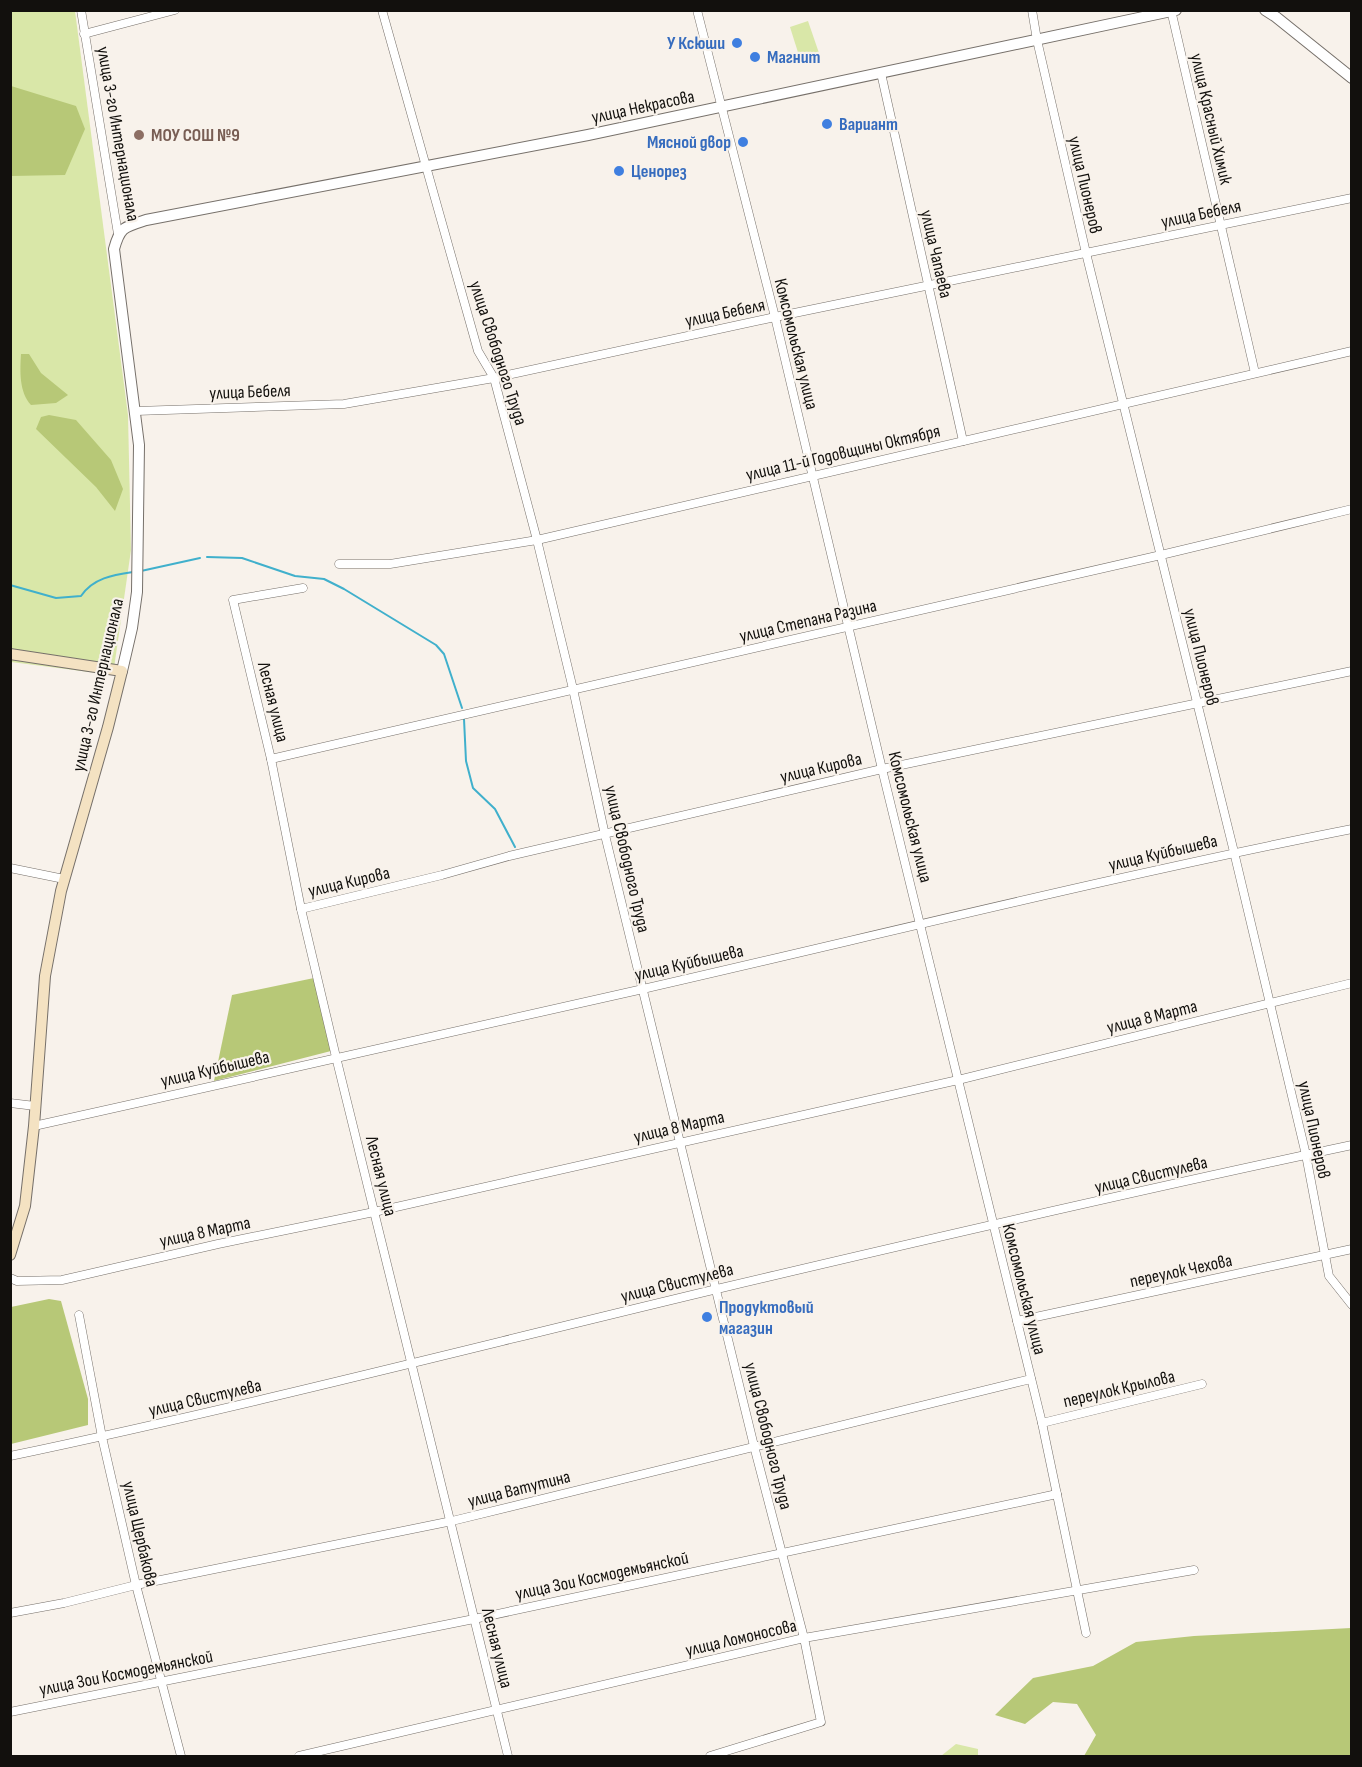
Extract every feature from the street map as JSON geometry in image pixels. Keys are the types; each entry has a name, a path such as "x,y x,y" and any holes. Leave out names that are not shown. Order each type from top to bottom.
{"main road":[{"path":"10,654 122,671"},
{"name":"улица 3-го Интернационала","path":"10,1255 25,1206 45,976 64,879 122,671"}],"street":[{"name":"улица 3-го Интернационала","path":"81,10 118,234 114,249 140,445 137,592 132,628 122,671"},
{"path":"84,34 175,10"},
{"name":"улица Свободного Труда","path":"382,10 478,351 494,378 537,540 605,835 754,1446 804,1638 821,1722 710,1756"},
{"name":"Комсомольская улица","path":"697,10 775,317 882,769 1042,1423 1086,1633"},
{"name":"улица Пионеров","path":"1032,10 1086,253 1234,852 1306,1155 1329,1276 1352,1305"},
{"path":"1265,10 1352,78"},
{"name":"улица Некрасова","path":"118,234 128,225 146,220 588,135 1173,11"},
{"name":"улица Красный Химик","path":"1173,11 1255,374"},
{"name":"улица Чапаева","path":"881,73 963,441"},
{"name":"улица Бебеля","path":"136,411 344,404 494,378 775,317 1352,198"},
{"name":"улица 11-й Годовщины Октября","path":"339,564 390,564 537,540 1352,351"},
{"name":"улица Степана Разина","path":"271,759 850,627 1352,509"},
{"name":"Лесная улица","path":"303,588 233,600 271,759 301,909 336,1057 508,1756"},
{"name":"улица Кирова","path":"301,909 442,875 509,856 882,769 1352,671"},
{"name":"улица Куйбышева","path":"33,1126 643,989 1234,852 1352,828"},
{"path":"10,868 64,879"},
{"name":"улица 8 Марта","path":"10,1278 17,1281 62,1280 218,1244 374,1212 958,1080 1352,983"},
{"path":"10,1103 35,1106"},
{"name":"улица Свистулева","path":"10,1456 102,1437 412,1364 717,1289 1352,1145"},
{"name":"переулок Чехова","path":"1017,1321 1352,1249"},
{"name":"улица Щербакова","path":"79,1315 102,1437 136,1585 181,1756"},
{"name":"улица Ватутина","path":"10,1613 452,1521 1031,1379"},
{"name":"переулок Крылова","path":"1042,1423 1202,1384"},
{"name":"улица Зои Космодемьянской","path":"10,1712 474,1619 1057,1494"},
{"name":"улица Ломоносова","path":"299,1756 804,1638 1194,1570"}],"green space":[{"path":"11,11 75,11 128,415 131,550 113,675 11,662"},
{"path":"808,21 820,56 801,62 790,27"},
{"path":"11,86 76,106 85,129 65,175 11,176"},
{"path":"21,354 29,354 41,373 68,395 56,403 31,405 22,388"},
{"path":"49,415 76,420 111,460 123,489 115,511 96,487 36,429 41,417"},
{"path":"314,978 331,1051 214,1081 232,995"},
{"path":"49,1299 61,1301 88,1399 88,1425 11,1444 11,1307"},
{"path":"1351,1628 1351,1756 1084,1756 1096,1735 1077,1704 1053,1702 1025,1724 995,1715 1033,1678 1093,1666 1136,1642 1194,1636"},
{"path":"956,1744 978,1749 978,1756 941,1756"}],"waterway":[{"path":"207,557 242,558 295,576 324,579 344,589 436,645 444,654 462,708"},
{"path":"141,571 200,558"},
{"path":"10,585 56,598 81,596 97,581 133,572"},
{"path":"464,719 466,761 473,788 495,809 515,847"}],"place":[{"name":"У Ксюши","path":"737,43"},
{"name":"Магнит","path":"755,57"},
{"name":"Вариант","path":"827,124"},
{"name":"МОУ СОШ №9","path":"139,135"},
{"name":"Мясной двор","path":"743,142"},
{"name":"Ценорез","path":"619,171"},
{"name":"Продуктовый магазин","path":"707,1317"}]}
